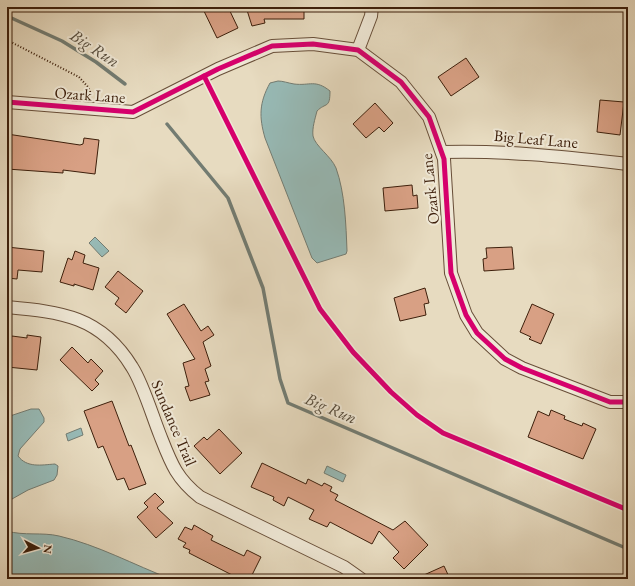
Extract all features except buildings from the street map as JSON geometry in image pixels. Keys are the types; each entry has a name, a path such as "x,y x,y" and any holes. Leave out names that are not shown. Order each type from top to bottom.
{"street":[{"path":"358,50 371,16 372,7"},
{"name":"Ozark Lane","path":"7,102 133,112 218,69 272,46 313,44 358,50 401,82 429,117 444,159 451,273 466,315 477,333 505,359 522,368 610,402 628,402"},
{"name":"Big Leaf Lane","path":"442,152 484,151 526,153 628,164"},
{"name":"Sundance Trail","path":"7,307 59,313 80,319 104,334 116,345 133,368 173,467 186,486 200,497 344,567 361,579"}],"path":[{"path":"7,40 79,77 88,87 95,109"}],"water":[{"path":"278,81 294,84 316,84 325,87 330,91 328,103 317,111 313,127 313,136 317,144 331,159 339,178 344,209 347,251 346,254 317,263 312,258 263,130 261,110 266,90 270,83"},
{"path":"95,237 109,251 102,257 89,243"},
{"path":"31,409 39,409 44,418 44,422 20,449 18,456 30,464 55,464 58,466 57,475 54,480 28,490 12,499 7,505 7,417"},
{"path":"81,428 83,435 68,441 66,434"},
{"path":"327,466 346,475 343,482 324,473"},
{"path":"7,531 46,534 73,540 102,550 171,579 31,579 7,576"}],"waterway":[{"name":"Big Run","path":"7,16 62,41 96,62 125,84"},
{"name":"Big Run","path":"167,124 228,198 263,288 280,379 288,403 628,549"}],"cycle path":[{"path":"7,102 133,112 218,69 272,46 313,44 358,50 401,82 429,117 444,159 451,273 466,315 477,333 505,359 522,368 610,402 628,402"},
{"path":"204,76 320,309 353,352 391,392 417,415 443,433 628,510"}]}
